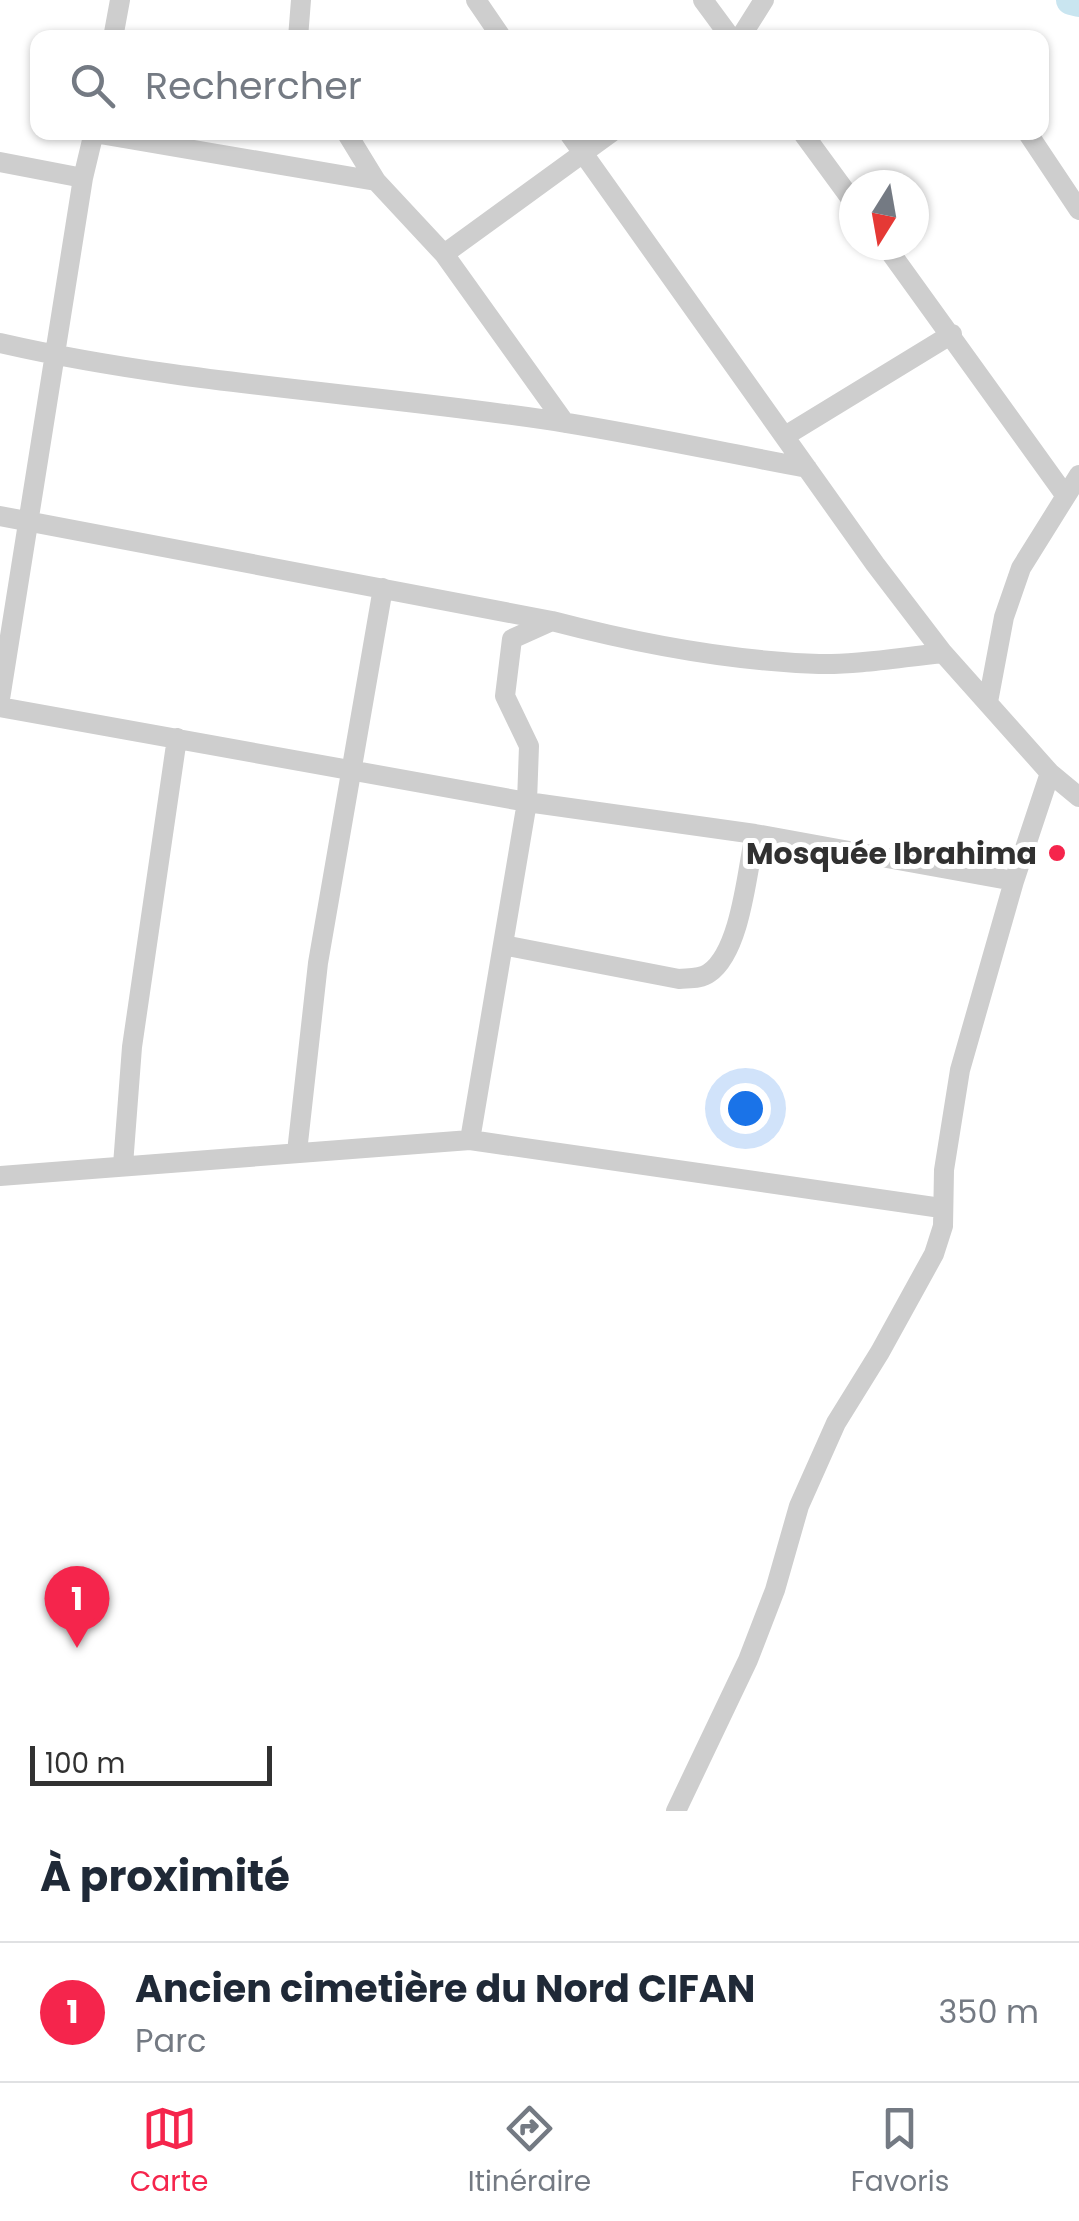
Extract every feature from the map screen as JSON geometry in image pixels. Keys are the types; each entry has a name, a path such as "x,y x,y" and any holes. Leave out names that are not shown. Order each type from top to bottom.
{"street":[{"path":"114,30 120,0"},
{"path":"298,30 300,0"},
{"path":"476,0 497,30"},
{"path":"704,0 725,30"},
{"path":"745,30 764,0"},
{"path":"0,699 26,520 92,140"},
{"path":"134,140 376,182"},
{"path":"351,140 376,182 444,254 565,423"},
{"path":"573,140 942,653 1050,773 1079,797"},
{"path":"444,254 601,140"},
{"path":"808,140 839,183"},
{"path":"1032,140 1079,210"},
{"path":"0,162 83,178"},
{"path":"896,260 1065,496"},
{"path":"785,436 952,334"},
{"path":"0,344 200,380 565,423 806,468"},
{"path":"988,702 1004,617 1021,568 1079,475"},
{"path":"0,516 721,656 823,664 942,653"},
{"path":"297,1152 318,963 382,588"},
{"path":"470,1140 527,802 528,746 506,696 512,639 552,621"},
{"path":"0,707 527,802 755,834 1014,882"},
{"path":"123,1165 132,1047 176,738"},
{"path":"676,1811 748,1660 776,1590 799,1506 836,1423 934,1254 943,1226 944,1170 960,1070 1050,773"},
{"path":"503,945 679,979 705,976 721,963 732,944 755,834"},
{"path":"0,1176 470,1140 941,1208"}],"waterway":[{"path":"1071,0 1079,2"}],"place":[{"name":"Mosquée Ibrahima","path":"1057,853"},
{"name":"Ancien cimetière du Nord CIFAN","path":"77,1648"}]}
